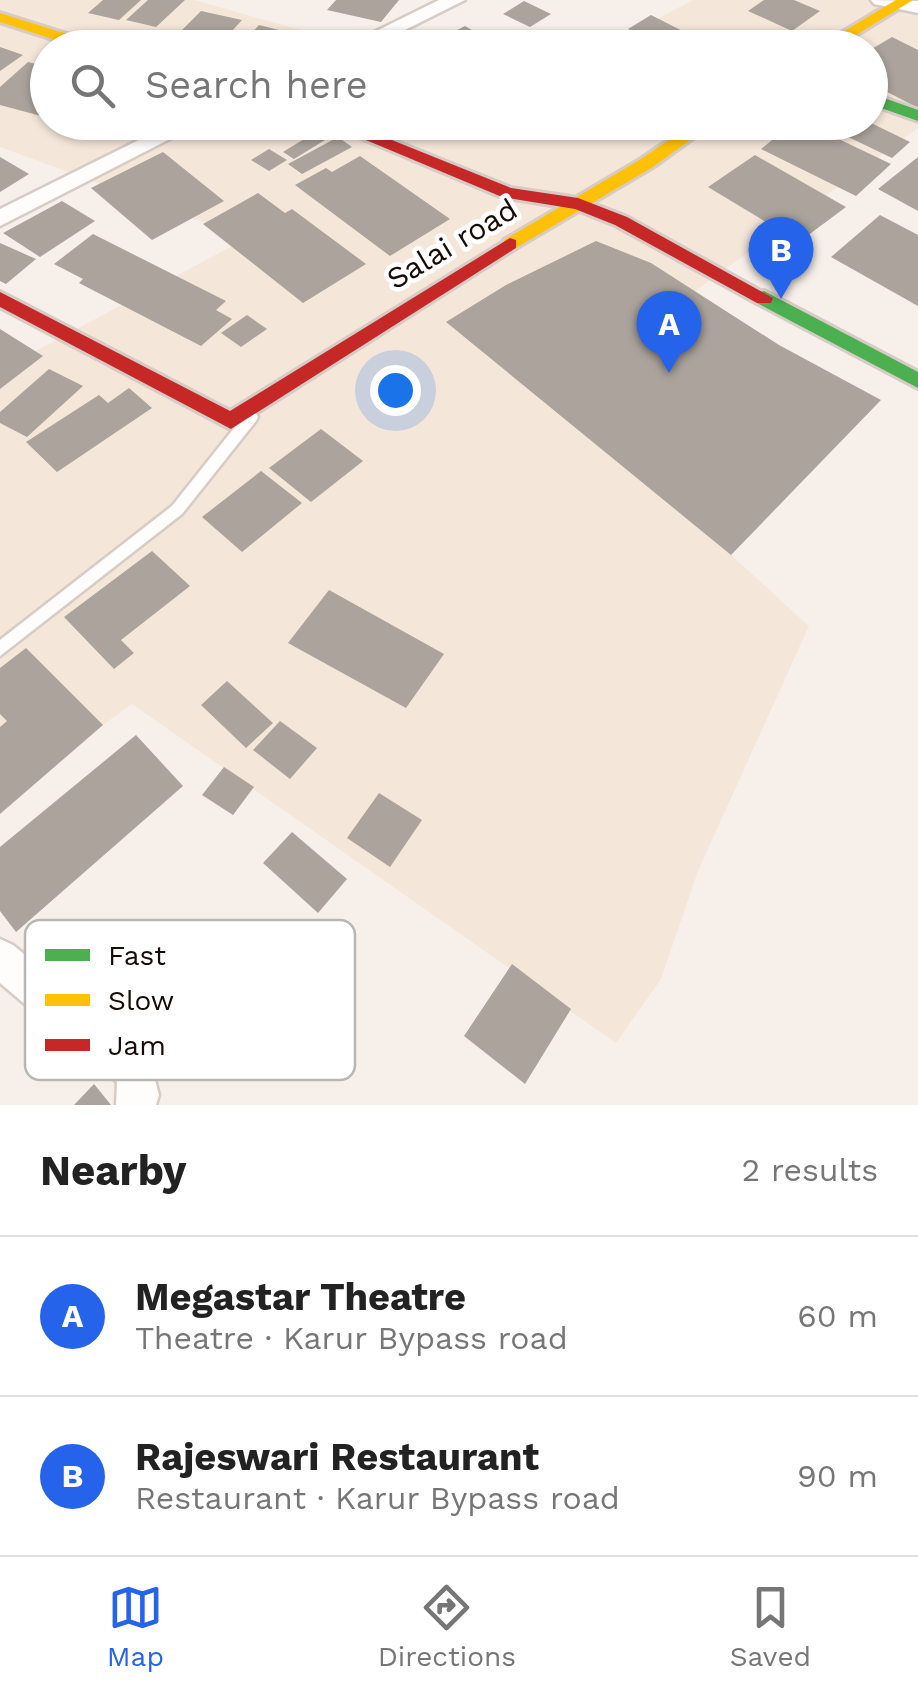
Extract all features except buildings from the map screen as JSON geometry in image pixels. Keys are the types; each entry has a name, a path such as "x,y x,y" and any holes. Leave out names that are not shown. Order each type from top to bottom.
{"main road":[{"path":"854,30 901,3"},
{"path":"0,18 39,30"},
{"path":"888,105 918,116"},
{"path":"382,140 508,193 578,204 709,266 918,381"},
{"name":"Salai road","path":"0,299 231,421 440,285 679,140"},
{"path":"578,204 615,199 649,207"}],"street":[{"path":"390,30 454,0"},
{"path":"3,213 155,140"},
{"path":"0,958 25,979"},
{"path":"136,1080 136,1105"}],"lane":[{"path":"0,649 177,510 266,398"}],"shaded area":[{"path":"0,0 195,0 300,30 30,30 30,140 888,140 888,30 636,30 693,0 918,0 918,128 544,402 731,555 809,626 698,871 661,979 616,1043 132,704 0,800 0,370 247,238 0,147"}],"traffic: fast":[{"path":"888,105 918,116"},
{"path":"764,298 918,381"}],"traffic: slow":[{"path":"854,30 906,0"},
{"path":"0,17 41,30"},
{"path":"510,244 681,140"}],"traffic: jam":[{"path":"376,140 508,193 578,204 621,221 764,298"},
{"path":"0,299 231,421 510,244"}],"place":[{"name":"Rajeswari Restaurant","path":"781,299"},
{"name":"Megastar Theatre","path":"669,373"}]}
